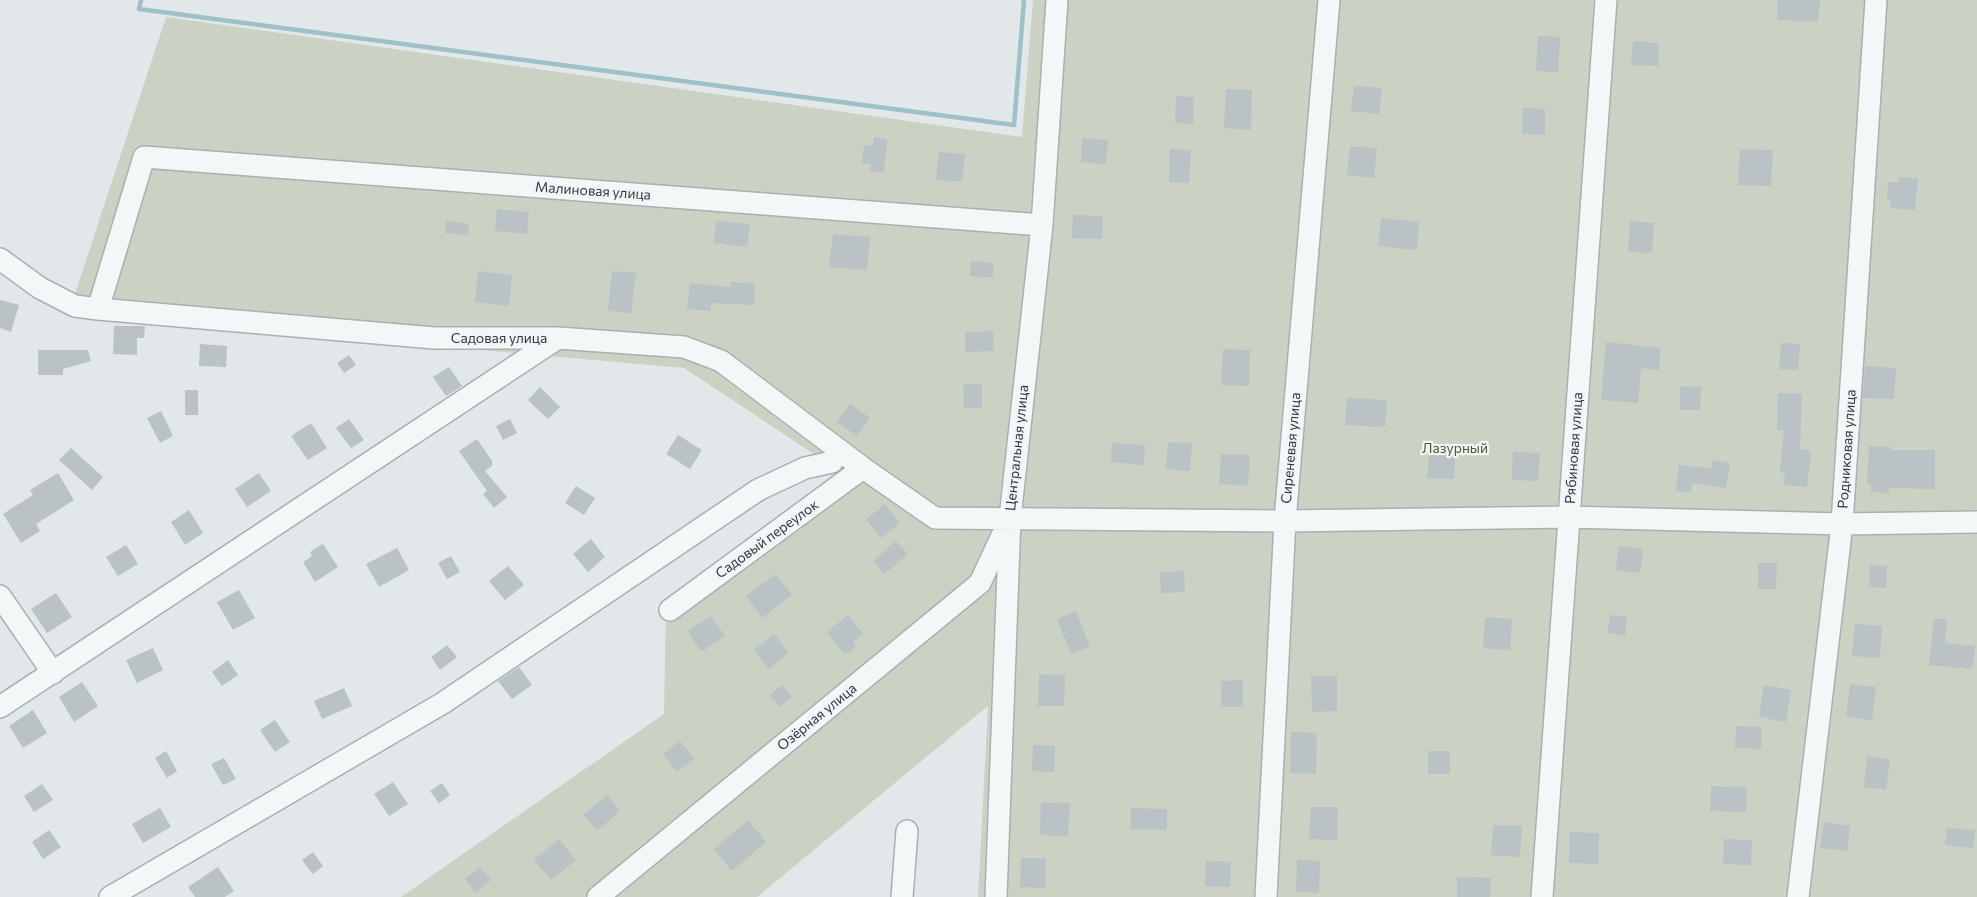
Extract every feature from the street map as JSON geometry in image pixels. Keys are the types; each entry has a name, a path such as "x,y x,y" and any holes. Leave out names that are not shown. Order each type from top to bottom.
{"street":[{"name":"Центральная улица","path":"996,897 1010,518 1042,225 1057,0"},
{"name":"Сиреневая улица","path":"1266,897 1285,521 1329,0"},
{"name":"Рябиновая улица","path":"1542,897 1606,0"},
{"name":"Родниковая улица","path":"1798,897 1842,524 1876,0"},
{"name":"Малиновая улица","path":"98,309 144,157 1042,225"},
{"name":"Садовая улица","path":"0,259 40,288 75,306 98,309 434,338 558,338 684,347 720,361 863,468 936,518 1285,521 1569,517 1842,524 1977,522"},
{"path":"0,707 53,674 558,338"},
{"path":"110,897 443,704 758,490 805,468 832,462 839,450"},
{"name":"Садовый переулок","path":"670,610 863,468"},
{"name":"Озёрная улица","path":"598,897 980,583 1010,518"},
{"path":"0,596 53,674"},
{"path":"902,897 906,831"}],"green space":[{"name":"Лазурный","path":"1033,0 1977,0 1977,897 978,897 988,706 757,897 401,897 664,714 666,598 844,474 684,368 69,312 166,17 1022,137"}],"building":[{"path":"1778,0 1820,0 1818,22 1777,20"},
{"path":"1538,36 1560,37 1558,72 1536,71"},
{"path":"1633,41 1659,43 1658,66 1631,65"},
{"path":"1354,86 1382,88 1379,114 1351,111"},
{"path":"1226,89 1252,90 1251,130 1224,128"},
{"path":"1176,96 1194,97 1193,124 1175,123"},
{"path":"1523,108 1545,109 1545,135 1522,134"},
{"path":"874,137 887,139 884,172 870,171 871,164 862,163 864,145 873,146"},
{"path":"1082,138 1108,140 1106,164 1081,162"},
{"path":"1350,146 1377,148 1374,178 1347,175"},
{"path":"1170,149 1191,150 1189,183 1169,182"},
{"path":"1740,149 1773,150 1771,186 1738,185"},
{"path":"939,152 965,154 962,182 936,180"},
{"path":"1899,177 1918,178 1915,210 1890,208 1891,200 1887,199 1888,182 1899,182"},
{"path":"497,209 529,212 527,234 495,231"},
{"path":"1073,215 1103,216 1102,239 1072,238"},
{"path":"1381,218 1419,222 1417,250 1378,246"},
{"path":"446,221 469,224 468,235 445,233"},
{"path":"716,221 750,224 747,247 714,243"},
{"path":"1630,221 1654,223 1652,253 1628,252"},
{"path":"833,234 870,237 867,270 829,267"},
{"path":"971,261 994,263 993,278 970,276"},
{"path":"478,271 512,275 509,306 475,302"},
{"path":"612,271 636,273 631,313 608,311"},
{"path":"730,282 755,283 754,305 711,303 711,311 687,309 690,283 730,287"},
{"path":"0,300 19,305 11,332 0,328"},
{"path":"114,326 145,326 144,338 137,338 137,355 113,354"},
{"path":"993,331 994,351 965,352 965,332"},
{"path":"1606,342 1661,348 1659,370 1641,368 1638,403 1601,400"},
{"path":"1781,343 1800,344 1798,370 1779,369"},
{"path":"200,344 227,346 226,367 199,366"},
{"path":"1223,349 1250,350 1249,386 1221,385"},
{"path":"38,350 88,350 91,361 63,369 63,375 38,375"},
{"path":"349,355 356,365 344,373 337,363"},
{"path":"1865,366 1896,368 1894,399 1863,398"},
{"path":"449,367 462,386 446,396 433,377"},
{"path":"963,384 982,384 982,408 964,408"},
{"path":"1680,386 1701,387 1700,410 1680,410"},
{"path":"540,387 560,407 548,419 528,400"},
{"path":"185,390 198,390 198,415 185,415"},
{"path":"1778,393 1802,394 1800,449 1811,451 1807,487 1784,485 1785,473 1780,472 1784,430 1777,430"},
{"path":"1347,398 1387,400 1385,427 1345,425"},
{"path":"850,404 870,418 857,436 837,422"},
{"path":"161,411 173,436 160,443 147,418"},
{"path":"349,419 364,440 351,448 336,428"},
{"path":"510,419 517,433 503,440 496,426"},
{"path":"311,423 327,448 308,460 291,436"},
{"path":"678,435 702,450 690,469 666,454"},
{"path":"477,439 492,461 492,466 485,471 507,497 494,508 483,494 487,491 459,451"},
{"path":"1168,442 1192,443 1190,471 1166,469"},
{"path":"1112,443 1145,445 1144,465 1111,462"},
{"path":"1869,446 1891,447 1891,450 1935,450 1935,489 1889,488 1889,493 1871,492 1871,484 1867,484"},
{"path":"71,448 103,477 92,490 59,460"},
{"path":"1429,449 1455,450 1454,479 1427,478"},
{"path":"1513,452 1540,453 1538,481 1512,480"},
{"path":"1221,454 1250,455 1248,486 1219,484"},
{"path":"1712,460 1730,463 1726,488 1692,483 1691,492 1676,491 1679,465 1711,468"},
{"path":"58,473 74,500 36,524 40,531 21,543 3,514 33,495 30,490"},
{"path":"259,473 271,491 247,507 235,489"},
{"path":"576,486 595,498 584,515 565,503"},
{"path":"885,504 900,523 881,538 866,519"},
{"path":"189,510 203,533 185,545 171,522"},
{"path":"591,539 605,557 588,572 573,554"},
{"path":"896,541 908,554 884,574 873,561"},
{"path":"323,544 338,567 315,582 303,562 312,556 310,552"},
{"path":"126,545 138,564 118,576 106,557"},
{"path":"1619,546 1643,549 1640,573 1616,570"},
{"path":"397,548 409,570 379,587 366,564"},
{"path":"451,556 460,572 447,579 438,563"},
{"path":"1758,563 1777,563 1776,589 1758,589"},
{"path":"1870,565 1887,566 1886,588 1869,587"},
{"path":"508,566 524,585 505,600 489,581"},
{"path":"1184,571 1185,592 1161,593 1160,572"},
{"path":"776,574 792,595 762,618 746,596"},
{"path":"239,590 255,618 233,630 217,602"},
{"path":"56,593 72,617 47,633 31,609"},
{"path":"1076,611 1090,646 1071,654 1057,619"},
{"path":"848,615 863,634 853,642 856,647 845,655 827,632"},
{"path":"1610,615 1627,617 1625,636 1607,633"},
{"path":"711,616 725,636 701,652 688,631"},
{"path":"1485,617 1512,619 1510,650 1483,648"},
{"path":"1934,618 1947,619 1945,643 1975,646 1972,669 1929,665"},
{"path":"1855,624 1882,626 1880,658 1852,656"},
{"path":"774,634 789,653 769,669 754,650"},
{"path":"447,645 457,657 440,670 431,657"},
{"path":"153,648 163,670 137,683 126,660"},
{"path":"228,660 238,675 222,686 212,672"},
{"path":"519,667 532,685 512,699 498,681"},
{"path":"1039,674 1065,675 1064,706 1038,706"},
{"path":"1311,676 1337,676 1337,711 1312,712"},
{"path":"1243,680 1243,707 1221,707 1221,681"},
{"path":"82,682 98,706 74,722 59,697"},
{"path":"1850,684 1876,687 1872,720 1846,717"},
{"path":"782,685 792,697 780,707 770,695"},
{"path":"1764,685 1791,690 1786,722 1759,717"},
{"path":"344,688 352,706 322,719 314,701"},
{"path":"33,710 47,733 23,748 9,726"},
{"path":"275,720 290,742 275,752 260,730"},
{"path":"1736,726 1762,727 1761,749 1735,748"},
{"path":"1291,732 1317,733 1316,774 1290,773"},
{"path":"680,741 694,759 677,772 663,754"},
{"path":"1033,745 1055,746 1054,772 1032,771"},
{"path":"166,751 177,771 167,778 155,758"},
{"path":"1428,751 1450,751 1450,774 1428,774"},
{"path":"1867,756 1890,759 1886,790 1864,787"},
{"path":"224,758 236,779 223,785 211,764"},
{"path":"393,782 408,804 389,816 374,794"},
{"path":"442,783 450,795 439,803 430,791"},
{"path":"42,784 53,800 34,812 24,796"},
{"path":"1711,786 1747,787 1746,812 1710,811"},
{"path":"607,795 620,811 597,831 583,815"},
{"path":"1041,802 1070,803 1068,836 1040,835"},
{"path":"1311,807 1338,807 1337,840 1309,839"},
{"path":"160,808 171,827 143,843 132,824"},
{"path":"1131,808 1167,809 1167,830 1131,829"},
{"path":"748,820 766,842 732,871 714,849"},
{"path":"1824,822 1850,826 1847,851 1820,848"},
{"path":"1493,825 1522,826 1520,857 1491,855"},
{"path":"1947,828 1975,830 1973,848 1945,845"},
{"path":"49,830 61,847 43,859 32,842"},
{"path":"1570,832 1599,833 1598,864 1569,863"},
{"path":"559,839 576,860 551,880 534,860"},
{"path":"1724,839 1752,840 1751,865 1723,864"},
{"path":"313,852 323,866 313,874 302,860"},
{"path":"1021,858 1046,858 1045,888 1020,887"},
{"path":"1297,860 1320,861 1319,893 1296,892"},
{"path":"1206,861 1231,862 1230,887 1205,886"},
{"path":"218,867 234,891 225,897 195,897 188,887"},
{"path":"480,867 491,880 476,893 465,879"},
{"path":"1457,877 1491,878 1490,897 1457,897"}],"waterway":[{"path":"141,0 139,9 1014,125 1024,0"}]}
